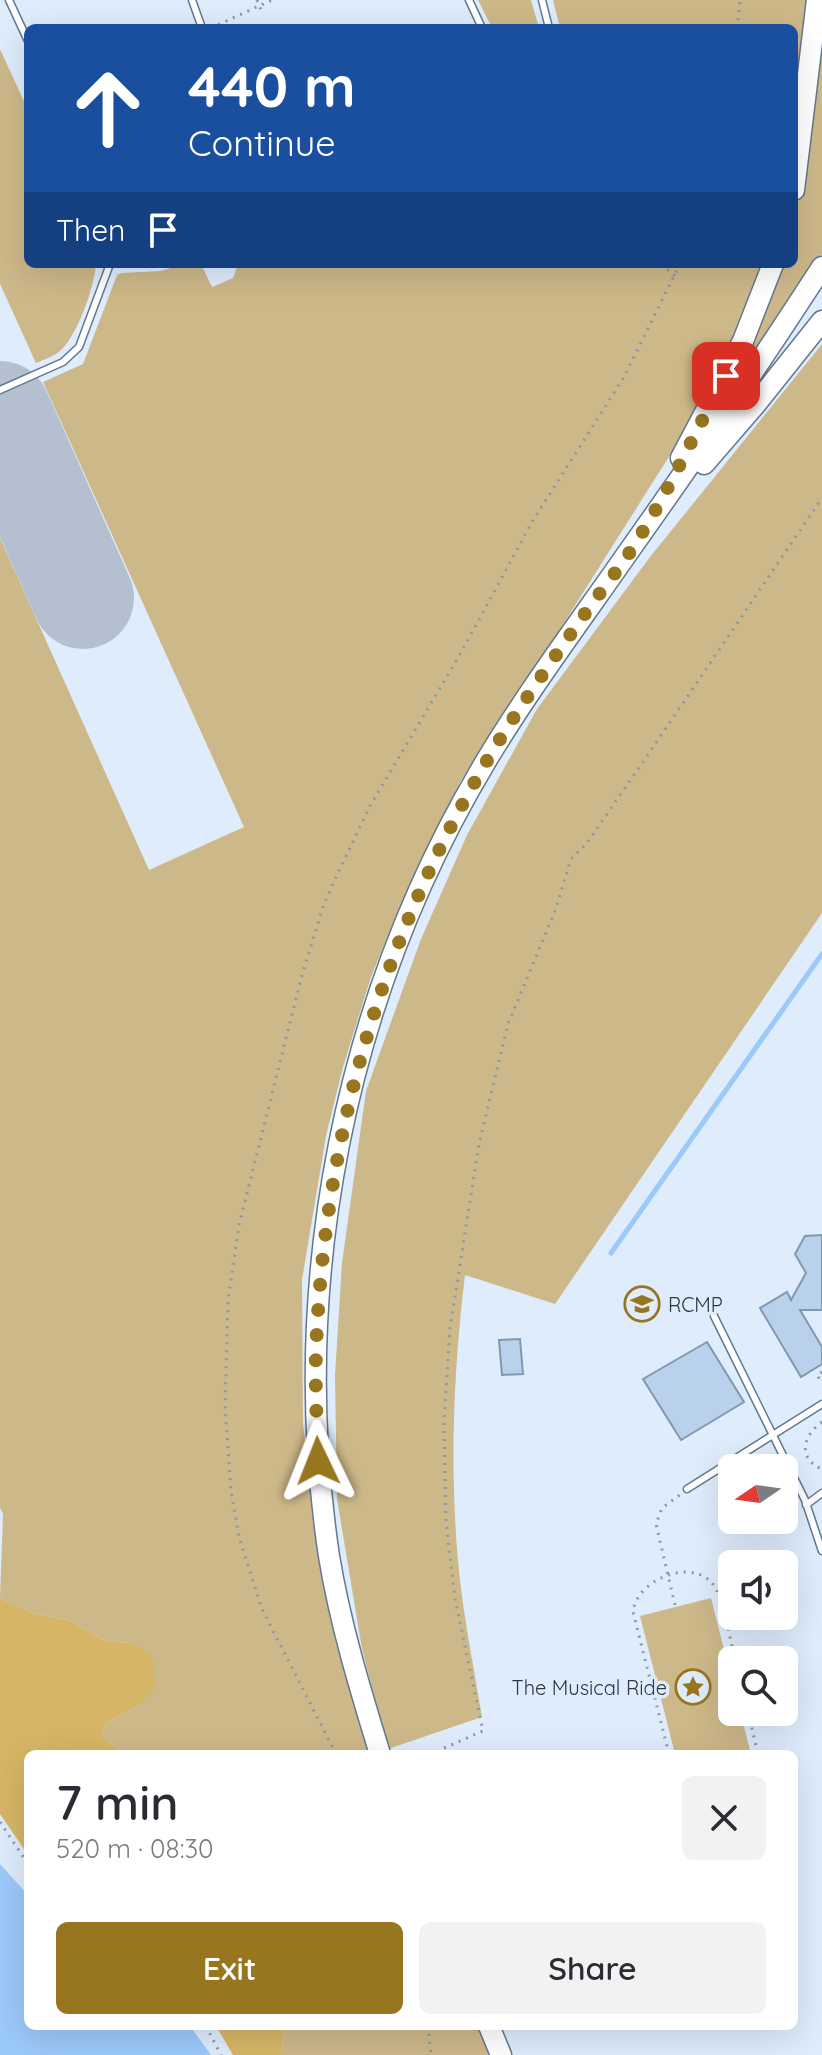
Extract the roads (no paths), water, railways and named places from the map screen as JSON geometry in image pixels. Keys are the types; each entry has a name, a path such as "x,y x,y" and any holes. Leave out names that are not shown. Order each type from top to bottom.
{"main road":[{"path":"798,157 817,0"},
{"path":"379,1750 352,1662 330,1561 318,1461 316,1366 327,1212 339,1140 365,1038 409,915 470,790 504,733 744,387 822,267"},
{"path":"640,536 726,376 772,268"},
{"path":"640,536 755,405 822,321"},
{"path":"491,2030 501,2055"}],"lane":[{"path":"9,0 24,32"},
{"path":"192,0 201,24"},
{"path":"469,0 480,24"},
{"path":"542,0 548,24"},
{"path":"0,390 63,362 79,347 109,268"},
{"path":"714,1316 775,1435 806,1505 822,1551"},
{"path":"687,1489 822,1404"},
{"path":"806,1505 822,1493"}],"water":[{"path":"0,1864 24,1891 24,2030 193,2030 211,2055 0,2055"}],"waterway":[{"path":"611,1253 822,954"}],"place":[{"name":"RCMP","path":"642,1304"},
{"name":"The Musical Ride","path":"693,1687"}]}
